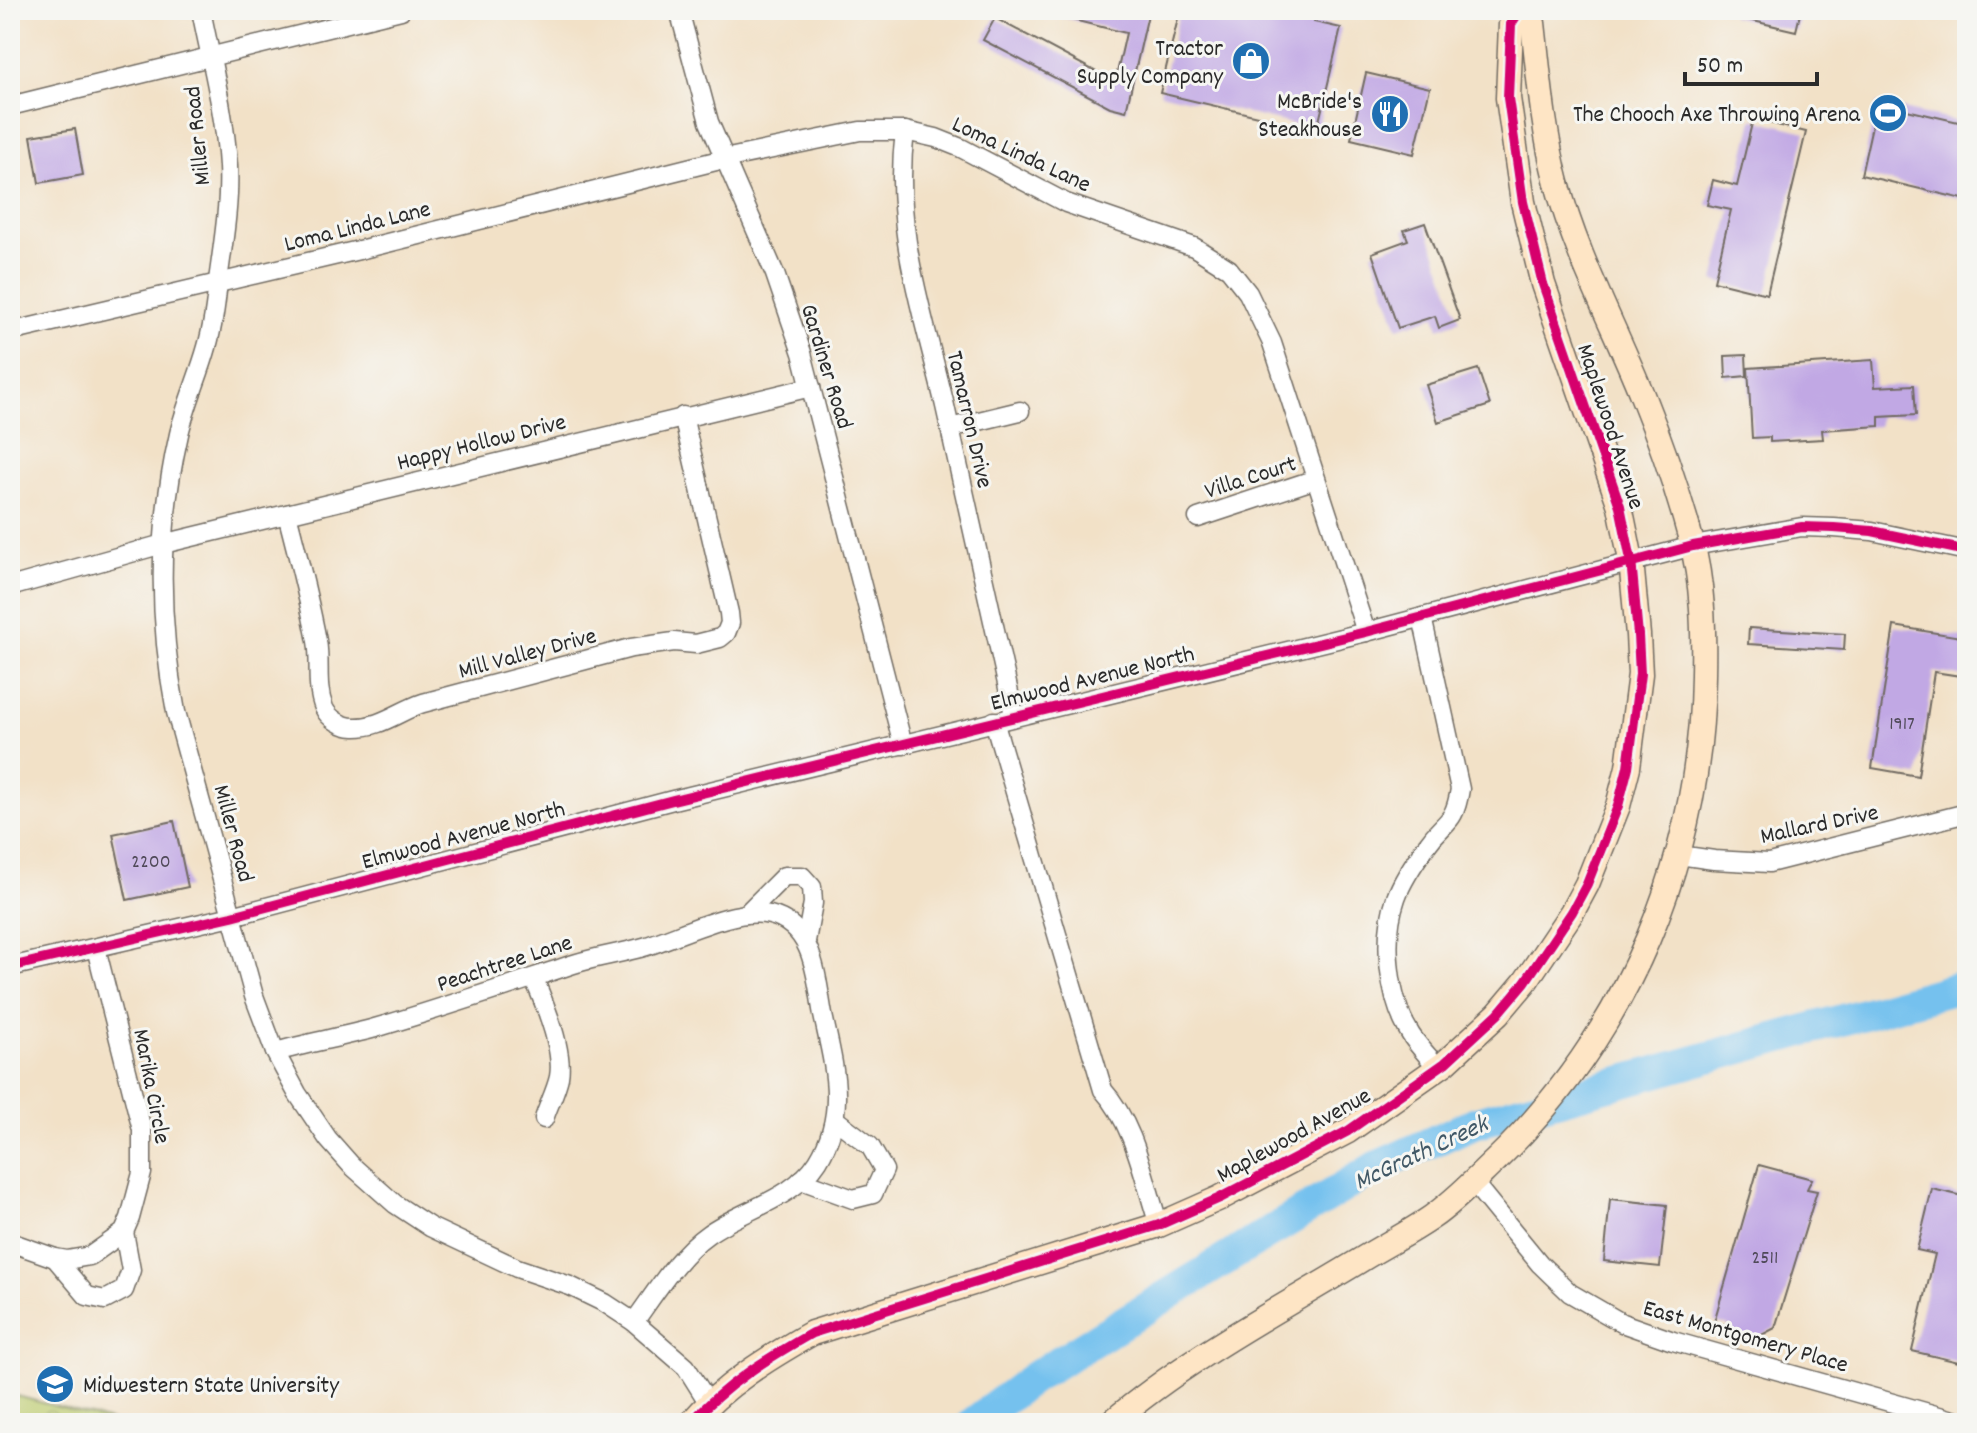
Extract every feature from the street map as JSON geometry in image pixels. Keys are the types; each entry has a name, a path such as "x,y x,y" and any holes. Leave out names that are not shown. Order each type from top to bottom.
{"street":[{"name":"Miller Road","path":"201,10 221,111 228,168 218,282 208,345 180,429 167,486 163,544 164,617 171,683 254,996 275,1052 297,1093 328,1139 351,1165 395,1204 430,1227 517,1268 570,1286 634,1322 686,1367 708,1402"},
{"path":"10,106 401,10"},
{"name":"Gardiner Road","path":"679,10 695,75 724,159 775,274 811,387 903,745"},
{"name":"Maplewood Avenue","path":"691,1423 708,1402 767,1359 812,1333 1159,1225 1220,1198 1348,1131 1438,1068 1498,1014 1525,982 1572,912 1587,884 1618,806 1628,767 1640,674 1631,560 1620,506 1543,284 1514,153 1508,98 1511,24 1520,10"},
{"name":"Maplewood Avenue","path":"1111,1423 1201,1356 1433,1216 1530,1126 1604,1027 1642,956 1679,855 1698,763 1703,716 1704,629 1693,546 1642,394 1566,213 1544,126 1533,23 1526,10"},
{"name":"Loma Linda Lane","path":"10,332 724,159 860,131 905,131 961,148 1066,203 1194,247 1229,269 1248,293 1272,343 1366,632"},
{"name":"Tamarron Drive","path":"905,131 901,171 903,223 916,292 950,428 1014,715"},
{"name":"Happy Hollow Drive","path":"10,587 163,544 811,387"},
{"path":"950,428 1020,411"},
{"name":"Mill Valley Drive","path":"287,514 318,645 317,675 326,712 339,723 353,727 382,723 403,709 631,648 674,642 696,644 720,638 726,633 730,623 729,613 683,416"},
{"name":"Villa Court","path":"1198,518 1316,479"},
{"name":"Elmwood Avenue North","path":"10,967 232,916 673,800 1366,632 1693,546 1802,527 1872,531 1967,551"},
{"path":"1422,617 1460,789 1457,809 1447,825 1428,843 1396,898 1388,962 1396,1000 1410,1034 1438,1068"},
{"path":"994,721 1103,1090 1116,1104 1127,1128 1159,1225"},
{"name":"Mallard Drive","path":"1679,855 1769,863 1967,813"},
{"name":"Peachtree Lane","path":"746,914 784,876 802,876 812,887 813,903 806,941"},
{"name":"Peachtree Lane","path":"275,1052 372,1028 746,914 770,915 798,931 810,951 833,1062 836,1120 832,1134 816,1164 801,1180 762,1206 705,1236 671,1272 634,1322"},
{"name":"Marika Circle","path":"55,1258 87,1296 105,1300 124,1290 131,1270 124,1232 142,1173 142,1130 96,948"},
{"path":"534,979 546,1008 559,1060 559,1077 544,1119"},
{"path":"801,1180 853,1199 873,1194 884,1170 870,1146 836,1120"},
{"name":"East Montgomery Place","path":"1473,1182 1540,1264 1570,1293 1622,1323 1679,1343 1964,1423"},
{"path":"10,1242 67,1260 90,1256 124,1232"}],"green space":[{"path":"10,1394 117,1423 10,1423"}],"water":[{"path":"489,1413 514,1423 451,1423 462,1415"}],"building":[{"path":"1053,10 1149,10 1126,111 1110,107 983,40 995,18 1115,82 1126,33 1053,15"},
{"name":"Tractor Supply Company","path":"1180,10 1316,10 1314,22 1341,28 1317,130 1160,93"},
{"path":"1732,10 1801,10 1796,31 1732,16"},
{"name":"McBride's Steakhouse","path":"1366,73 1430,88 1414,154 1351,139"},
{"path":"1877,103 1967,124 1967,200 1861,175"},
{"path":"1753,119 1806,132 1767,294 1714,281 1731,210 1707,205 1713,180 1737,186"},
{"path":"75,129 83,175 39,183 31,136"},
{"path":"1425,223 1460,320 1439,328 1435,316 1398,328 1372,253 1408,240 1404,230"},
{"path":"1746,355 1747,376 1726,378 1725,356"},
{"path":"1873,360 1875,387 1914,385 1916,415 1879,417 1879,426 1822,430 1823,439 1770,442 1770,437 1752,438 1748,368"},
{"path":"1478,369 1490,405 1438,422 1426,385"},
{"path":"1894,626 1967,638 1967,677 1934,672 1918,776 1872,768"},
{"path":"1749,628 1845,634 1844,650 1748,644"},
{"path":"174,821 188,887 127,900 113,834"},
{"path":"1759,1165 1812,1179 1807,1189 1817,1191 1775,1328 1756,1338 1727,1337 1729,1326 1714,1322"},
{"path":"1932,1189 1967,1197 1967,1364 1912,1351 1935,1254 1917,1250"},
{"path":"1610,1199 1667,1205 1660,1267 1604,1261"}],"waterway":[{"name":"McGrath Creek","path":"973,1423 1034,1377 1376,1167 1474,1123 1967,985"}],"cycle path":[{"path":"691,1423 732,1384 812,1333 1159,1225 1220,1198 1348,1131 1445,1063 1498,1014 1525,982 1572,912 1587,884 1618,806 1628,767 1640,674 1638,635 1631,560 1620,506 1543,284 1523,202 1508,98 1511,24 1520,10"},
{"path":"10,967 232,916 673,800 1366,632 1693,546 1802,527 1872,531 1967,551"}],"place":[{"name":"Tractor Supply Company","path":"1251,61"},
{"name":"The Chooch Axe Throwing Arena","path":"1888,113"},
{"name":"McBride's Steakhouse","path":"1390,114"},
{"name":"Midwestern State University","path":"55,1384"}]}
